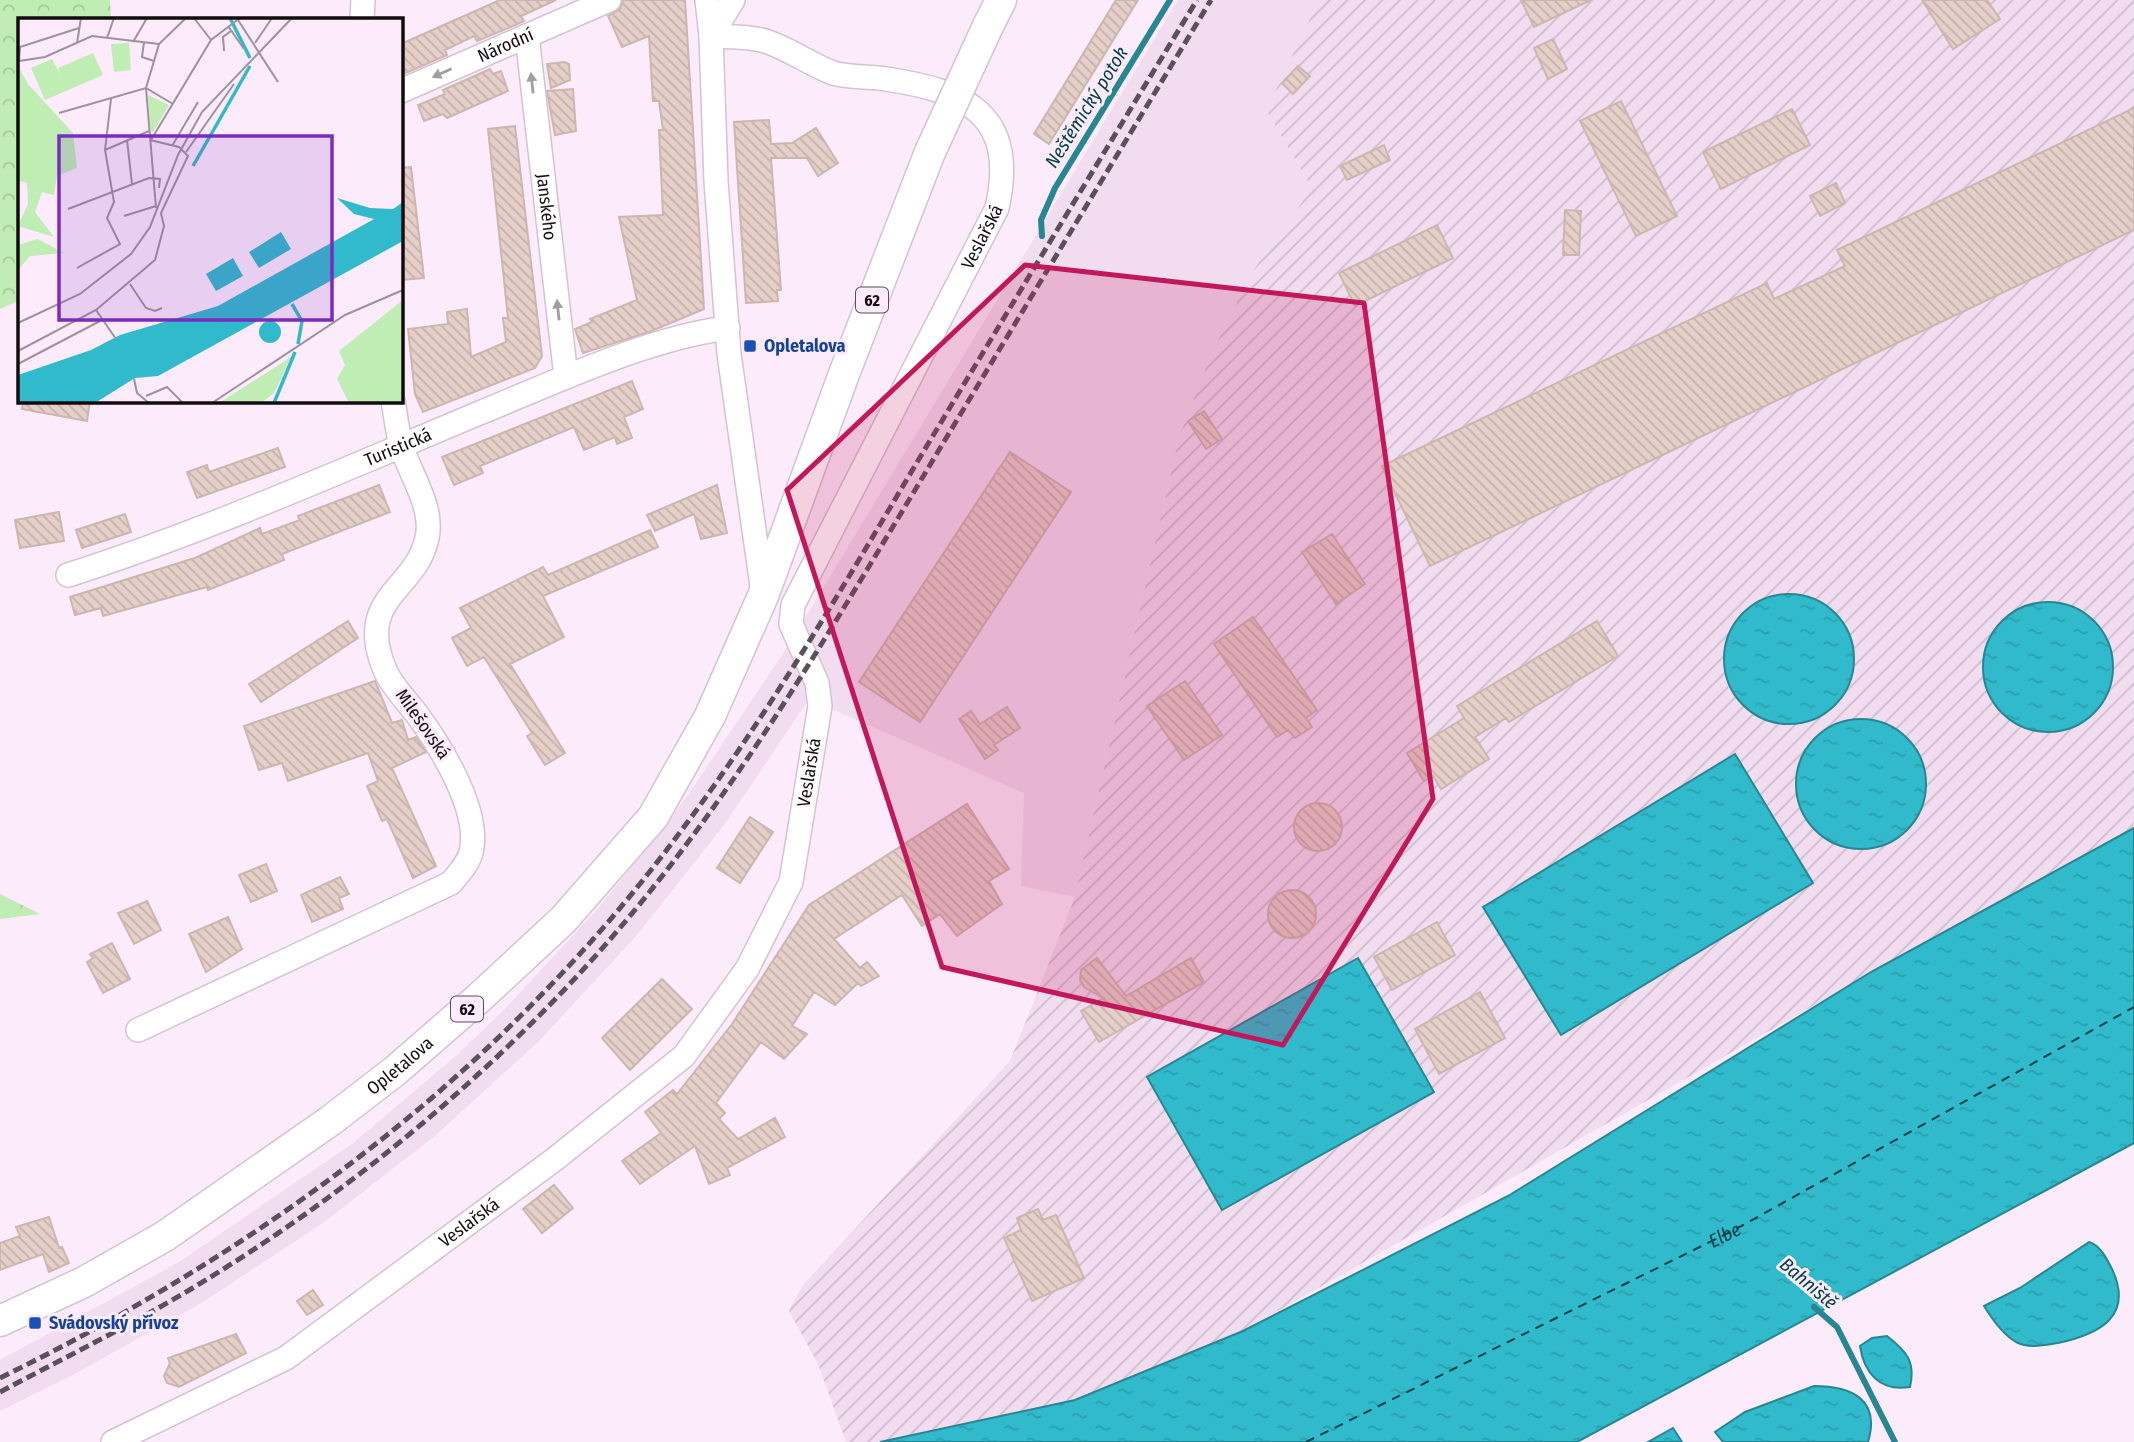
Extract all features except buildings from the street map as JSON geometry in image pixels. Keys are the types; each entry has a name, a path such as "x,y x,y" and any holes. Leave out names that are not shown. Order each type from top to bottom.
{"main road":[{"name":"Opletalova","path":"0,1321 85,1282 130,1257 257,1174 395,1071 563,920 653,817 710,716 763,596 853,349 930,152 1001,0"}],"street":[{"path":"362,18 363,0"},
{"name":"Národní","path":"402,91 609,0"},
{"path":"707,0 711,36 716,181 728,328 763,596"},
{"path":"711,36 733,0"},
{"name":"Janského","path":"527,36 566,377"},
{"name":"Veslařská","path":"113,1442 286,1358 544,1167 684,1056 747,968 791,881 820,706 817,683 791,624 793,605 998,208 1003,184 1003,155 993,128 974,106 933,87 835,74 763,40 711,36"},
{"name":"Turistická","path":"68,575 228,518 566,377 698,331 728,328"},
{"name":"Milešovská","path":"138,1030 451,883 465,866 472,848 471,831 452,765 385,672 377,644 376,624 391,593 420,558 428,537 428,516 401,446 393,402"}],"highlighted area":[{"path":"1025,265 1364,303 1433,799 1283,1045 942,967 787,490"}],"shaded area":[{"path":"1178,0 1319,0 1266,110 1312,188 1252,272 1179,437 1075,897 1021,886 1024,793 809,699 724,825 637,935 539,1041 436,1135 323,1223 203,1302 71,1376 0,1411 0,1360 179,1262 352,1144 458,1054 506,1008 601,905 686,798 790,643"},
{"path":"1319,0 2134,0 2134,828 1913,949 1243,1331 1075,1400 883,1442 846,1442 818,1364 789,1311 803,1285 1010,1061 1075,897 1179,437 1210,357 1252,272 1312,188 1266,110"}],"green space":[{"path":"0,0 110,0 111,18 18,18 18,301 0,309"},
{"path":"0,894 40,914 0,919"}],"water":[{"path":"1789,594 1814,599 1835,613 1849,634 1854,659 1849,684 1835,705 1814,719 1789,724 1764,719 1743,705 1729,684 1724,659 1729,634 1743,613 1764,599"},
{"path":"2048,602 2073,607 2094,621 2108,642 2113,667 2108,692 2094,713 2073,727 2048,732 2023,727 2002,713 1988,692 1983,667 1988,642 2002,621 2023,607"},
{"path":"1861,719 1886,724 1907,738 1921,759 1926,784 1921,809 1907,830 1886,844 1861,849 1836,844 1815,830 1801,809 1796,784 1801,759 1815,738 1836,724"},
{"path":"1735,754 1813,883 1561,1035 1483,907"},
{"name":"Elbe","path":"2134,828 2134,1143 1577,1442 880,1442 1075,1400 1243,1331 1508,1196 1871,972"},
{"path":"1358,958 1434,1092 1222,1210 1147,1077"},
{"path":"2089,1242 2097,1246 2105,1257 2118,1285 2116,1311 2109,1320 2087,1334 2048,1345 2026,1345 2006,1335 1984,1306 2020,1288"},
{"path":"1887,1336 1908,1357 1912,1370 1910,1387 1899,1388 1882,1383 1865,1364 1860,1346 1872,1338"},
{"path":"1814,1386 1840,1389 1860,1398 1870,1415 1868,1442 1723,1442 1715,1432 1745,1412"},
{"path":"1673,1428 1682,1442 1648,1442"}],"waterway":[{"name":"Neštěmický potok","path":"1042,236 1041,220 1055,188 1170,0"},
{"name":"Bahniště","path":"1814,1307 1837,1327 1895,1442"}],"ferry route":[{"path":"1306,1442 1736,1229 2134,1007"}],"railway":[{"path":"0,1378 78,1338 229,1249 371,1148 439,1092 503,1033 617,912 711,790 796,662 1197,0"},
{"path":"0,1392 191,1289 244,1256 347,1184 491,1063 579,974 628,918 719,800 801,676 1211,0"}],"place":[{"name":"Opletalova","path":"750,346"},
{"name":"Svádovský přívoz","path":"35,1323"}]}
